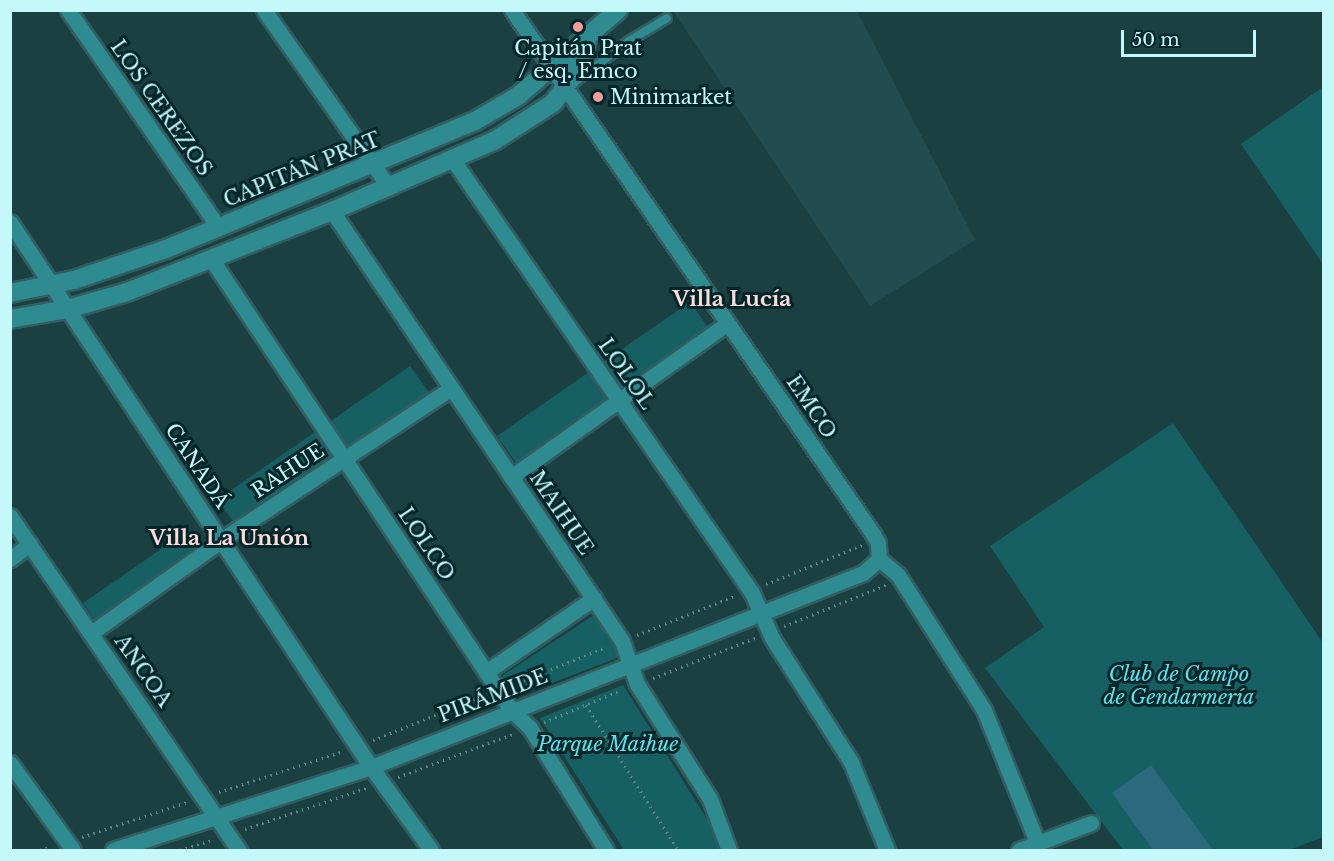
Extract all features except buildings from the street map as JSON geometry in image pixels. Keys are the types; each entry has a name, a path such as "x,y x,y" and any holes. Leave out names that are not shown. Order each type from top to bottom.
{"street":[{"name":"LOS CEREZOS","path":"68,10 219,228"},
{"path":"264,10 389,187"},
{"name":"EMCO","path":"512,10 873,534 878,543 879,559"},
{"name":"CAPITÁN PRAT","path":"10,293 52,286 219,228 374,166 497,109 552,69 618,10"},
{"name":"CAPITÁN PRAT","path":"10,319 68,309 212,260 453,160 530,122 565,89 582,60 587,40"},
{"name":"LOLOL","path":"453,160 750,590 772,638 851,762 887,850"},
{"name":"MAIHUE","path":"332,211 622,641 637,684 710,800 729,850"},
{"name":"CANADÁ","path":"10,222 371,767 430,850"},
{"name":"LOLCO","path":"212,260 512,711 530,728 606,850"},
{"path":"511,477 728,323"},
{"name":"RAHUE","path":"91,633 222,541 451,388"},
{"name":"ANCOA","path":"10,516 239,850"},
{"path":"10,559 30,544"},
{"path":"879,559 898,575 984,710 1038,844"},
{"name":"PIRÁMIDE","path":"113,850 371,767 870,570 879,559"},
{"name":"PIRÁMIDE","path":"486,672 594,598"},
{"path":"10,763 70,846"},
{"path":"1019,850 1091,823"}],"lane":[{"name":"CAPITÁN PRAT","path":"565,89 629,41 667,18"}],"path":[{"path":"40,850 70,846 204,796 357,746 864,544"},
{"path":"586,705 678,850"}],"shaded area":[{"path":"673,11 857,11 975,240 870,306"}],"green space":[{"path":"1323,87 1323,264 1241,144"},
{"path":"690,302 710,330 517,464 497,436"},
{"path":"410,366 430,394 234,522 217,500"},
{"name":"Club de Campo de Gendarmería","path":"1173,423 1323,643 1323,837 1289,850 1123,850 985,668 1044,627 990,546"},
{"path":"187,531 200,550 96,623 83,603"},
{"name":"Parque Maihue","path":"594,615 620,657 510,699 497,679"},
{"name":"Parque Maihue","path":"623,685 710,824 719,850 624,850 540,718"}],"place":[{"name":"Capitán Prat / esq. Emco","path":"578,27"},
{"name":"Minimarket","path":"598,97"}],"district":[{"name":"Villa Lucía","path":"732,299"},
{"name":"Villa La Unión","path":"229,538"}]}
